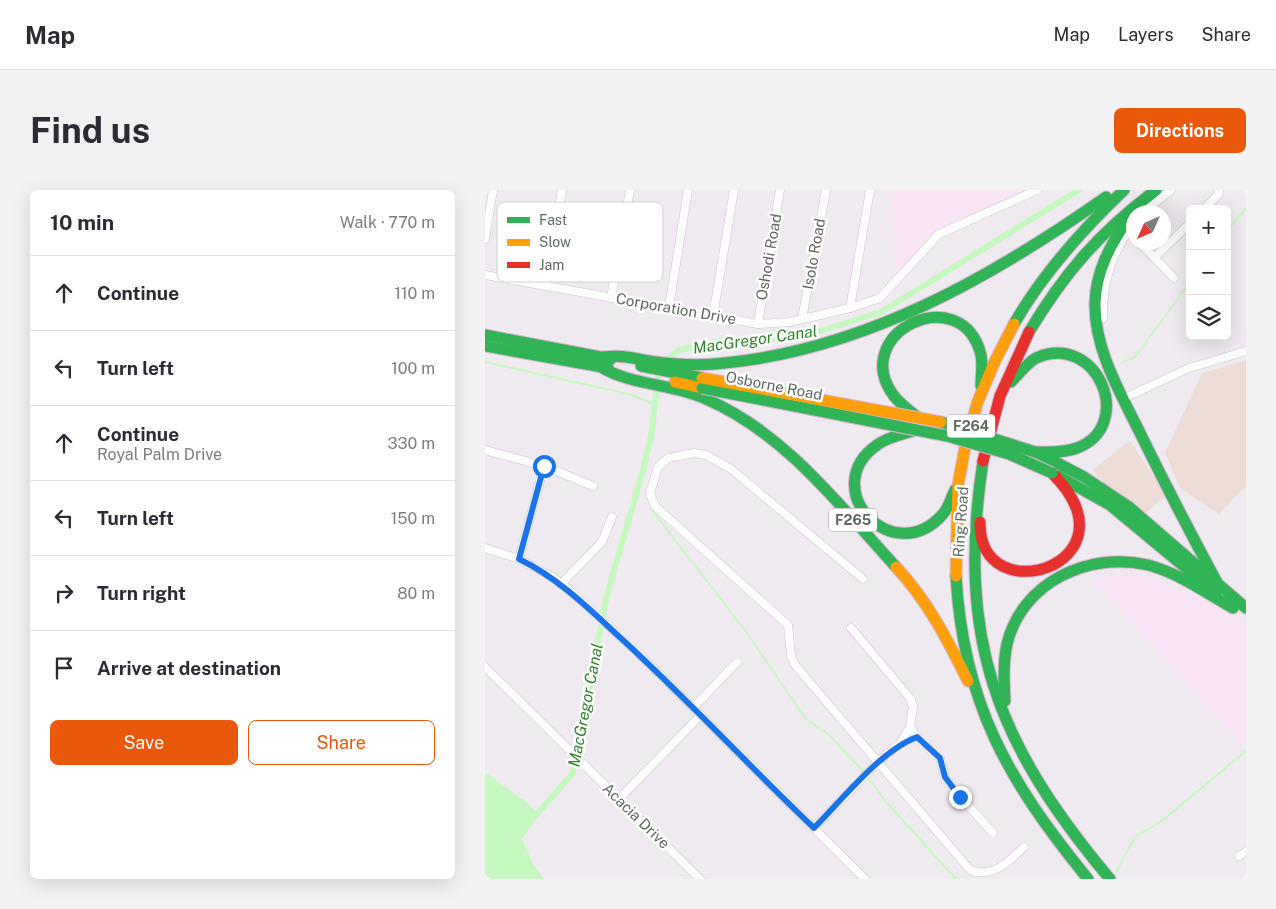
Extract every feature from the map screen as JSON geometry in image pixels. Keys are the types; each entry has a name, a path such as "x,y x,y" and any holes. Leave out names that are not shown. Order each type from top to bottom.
{"main road":[{"path":"602,362 613,355 644,371 673,376 715,364 772,356 828,341 870,327 941,297 994,270 1117,190"},
{"name":"Ring Road","path":"1088,879 1059,844 1024,796 1001,753 980,707 963,639 959,608 956,544 958,482 967,438 981,394 1006,338 1041,282 1083,230 1124,190"},
{"path":"1153,192 1118,231 1103,260 1096,297 1098,335 1102,351 1126,405 1191,537 1223,589"},
{"name":"Ring Road","path":"1110,879 1053,808 1029,769 1009,729 992,686 978,622 972,551 982,456 1015,360 1026,338 1057,287 1107,230 1153,192"},
{"path":"958,482 947,509 932,525 912,534 889,533 877,527 861,511 854,488 856,469 862,457 877,443 918,424 892,394 886,382 883,360 890,341 897,331 908,322 932,316 945,318 968,330 980,350 983,367 981,394"},
{"name":"F265","path":"485,335 602,362 612,374 644,371 673,376 712,402 749,422 803,467 914,586 945,635 980,707"},
{"name":"F265","path":"485,346 602,362"},
{"name":"F265","path":"1002,395 1028,361 1045,353 1068,354 1082,359 1097,372 1105,389 1106,409 1099,430 1083,445 1058,452 1035,452"},
{"name":"Osborne Road","path":"673,376 918,424 971,430 1035,452"},
{"name":"Osborne Road","path":"918,424 1053,473 1110,505 1154,533"},
{"path":"1035,452 1089,479 1246,608"},
{"path":"977,496 980,507 979,526 983,542 993,558 1008,569 1027,573 1047,570 1069,553 1077,538 1077,508 1067,488 1053,473"},
{"path":"1154,533 1246,618"},
{"path":"1009,729 1002,686 1002,670 1008,636 1023,608 1044,584 1063,574 1100,562 1137,562 1170,574 1233,608"}],"street":[{"path":"485,239 493,190"},
{"path":"669,307 688,190"},
{"path":"713,316 734,190"},
{"name":"Oshodi Road","path":"758,324 781,190"},
{"name":"Isolo Road","path":"802,319 825,190"},
{"path":"850,308 870,190"},
{"name":"Corporation Drive","path":"527,282 758,324 779,324 871,302 888,292 930,242 949,228 1037,190"},
{"path":"1153,205 1171,190"},
{"path":"1208,205 1219,194 1219,190"},
{"path":"1155,257 1186,227"},
{"path":"1126,240 1115,253 1108,270 1103,304 1105,337 1116,371 1200,544 1223,578 1223,589"},
{"path":"1148,250 1173,278"},
{"path":"611,298 614,282"},
{"path":"1129,396 1189,368 1246,350"},
{"path":"485,450 544,466 593,486"},
{"path":"863,578 782,510 719,461 694,453 668,458 658,467 650,493 655,506 788,625 791,656 795,665 889,777 976,874 989,875 1004,866 1024,847"},
{"path":"519,559 544,466"},
{"path":"561,584 602,542 612,516"},
{"path":"485,548 519,559 561,584 596,614 701,715 865,879"},
{"path":"814,828 878,762 900,743 910,727 913,706 910,698 851,628"},
{"path":"693,708 737,662"},
{"name":"Acacia Drive","path":"485,667 701,879"},
{"path":"619,799 701,715"},
{"path":"910,727 917,737 940,758 945,777 993,834"},
{"path":"900,743 917,737"},
{"path":"869,772 889,777"}],"shaded area":[{"path":"890,190 1025,190 935,230 901,269 896,269"},
{"path":"1246,361 1246,486 1219,514 1181,489 1165,453 1202,373"},
{"path":"1130,441 1166,495 1140,518 1092,470"},
{"path":"1138,573 1180,589 1222,609 1246,626 1246,742 1241,744 1096,585 1102,575"},
{"path":"488,774 521,799 523,798 539,815 522,839 533,864 544,879 485,879 485,775"}],"waterway":[{"name":"MacGregor Canal","path":"538,813 573,773 607,595 644,467 652,432 658,377 665,361 679,350 721,341 752,341 811,334 881,312 1079,190"},
{"path":"1231,226 1246,209"},
{"path":"1123,362 1135,357 1186,287"},
{"path":"485,362 633,395 655,405"},
{"path":"651,509 747,633 805,718 828,734 863,771"},
{"path":"1116,872 1135,837 1163,820 1246,751"},
{"path":"869,779 887,803 956,879"}],"traffic: fast":[{"path":"1014,324 1050,270 1093,221 1124,190"},
{"path":"1029,332 1056,290 1085,254 1118,221 1156,190"},
{"path":"604,357 624,357 673,364 708,365 777,355 828,342 926,305 973,281 1063,227 1106,197"},
{"path":"1126,222 1105,259 1098,280 1095,303 1099,339 1119,392 1219,586"},
{"path":"920,419 894,396 883,373 885,352 896,335 913,323 933,318 953,320 970,332 981,355 981,386"},
{"path":"485,335 611,359"},
{"path":"485,346 608,368"},
{"path":"1011,382 1036,358 1058,353 1077,358 1092,369 1102,385 1106,403 1104,421 1095,437 1072,450 1035,452"},
{"path":"641,366 702,378"},
{"path":"601,367 625,377 693,394 735,413 761,431 810,473 896,567"},
{"path":"702,388 947,436 1009,454 1052,473"},
{"path":"941,422 1035,452"},
{"path":"916,430 881,442 860,463 855,482 858,501 868,517 884,529 903,533 923,529 943,514 955,490"},
{"path":"1036,452 1084,477 1129,507 1246,608"},
{"path":"983,461 976,524 975,582 981,636 994,686 1013,734 1038,781 1071,829 1110,879"},
{"path":"1058,476 1110,505 1216,593"},
{"path":"1005,701 1004,672 1006,651 1015,622 1027,604 1043,588 1061,576 1081,567 1103,563 1126,562 1148,565 1181,578 1233,608"},
{"path":"956,576 960,622 968,664 980,703 995,739 1013,774 1035,809 1088,879"}],"traffic: slow":[{"path":"956,576 958,485 966,442 978,401 995,361 1014,324"},
{"path":"702,378 941,422"},
{"path":"675,382 702,388"},
{"path":"896,567 928,607 968,681"}],"traffic: jam":[{"path":"983,461 1000,396 1029,332"},
{"path":"980,522 986,550 1003,566 1026,571 1049,566 1069,553 1079,532 1075,505 1052,473"}],"route":[{"path":"544,466 519,559 554,578 569,590 641,656 757,774 814,828 878,762 900,743 917,737 940,758 945,777 960,797"}]}
